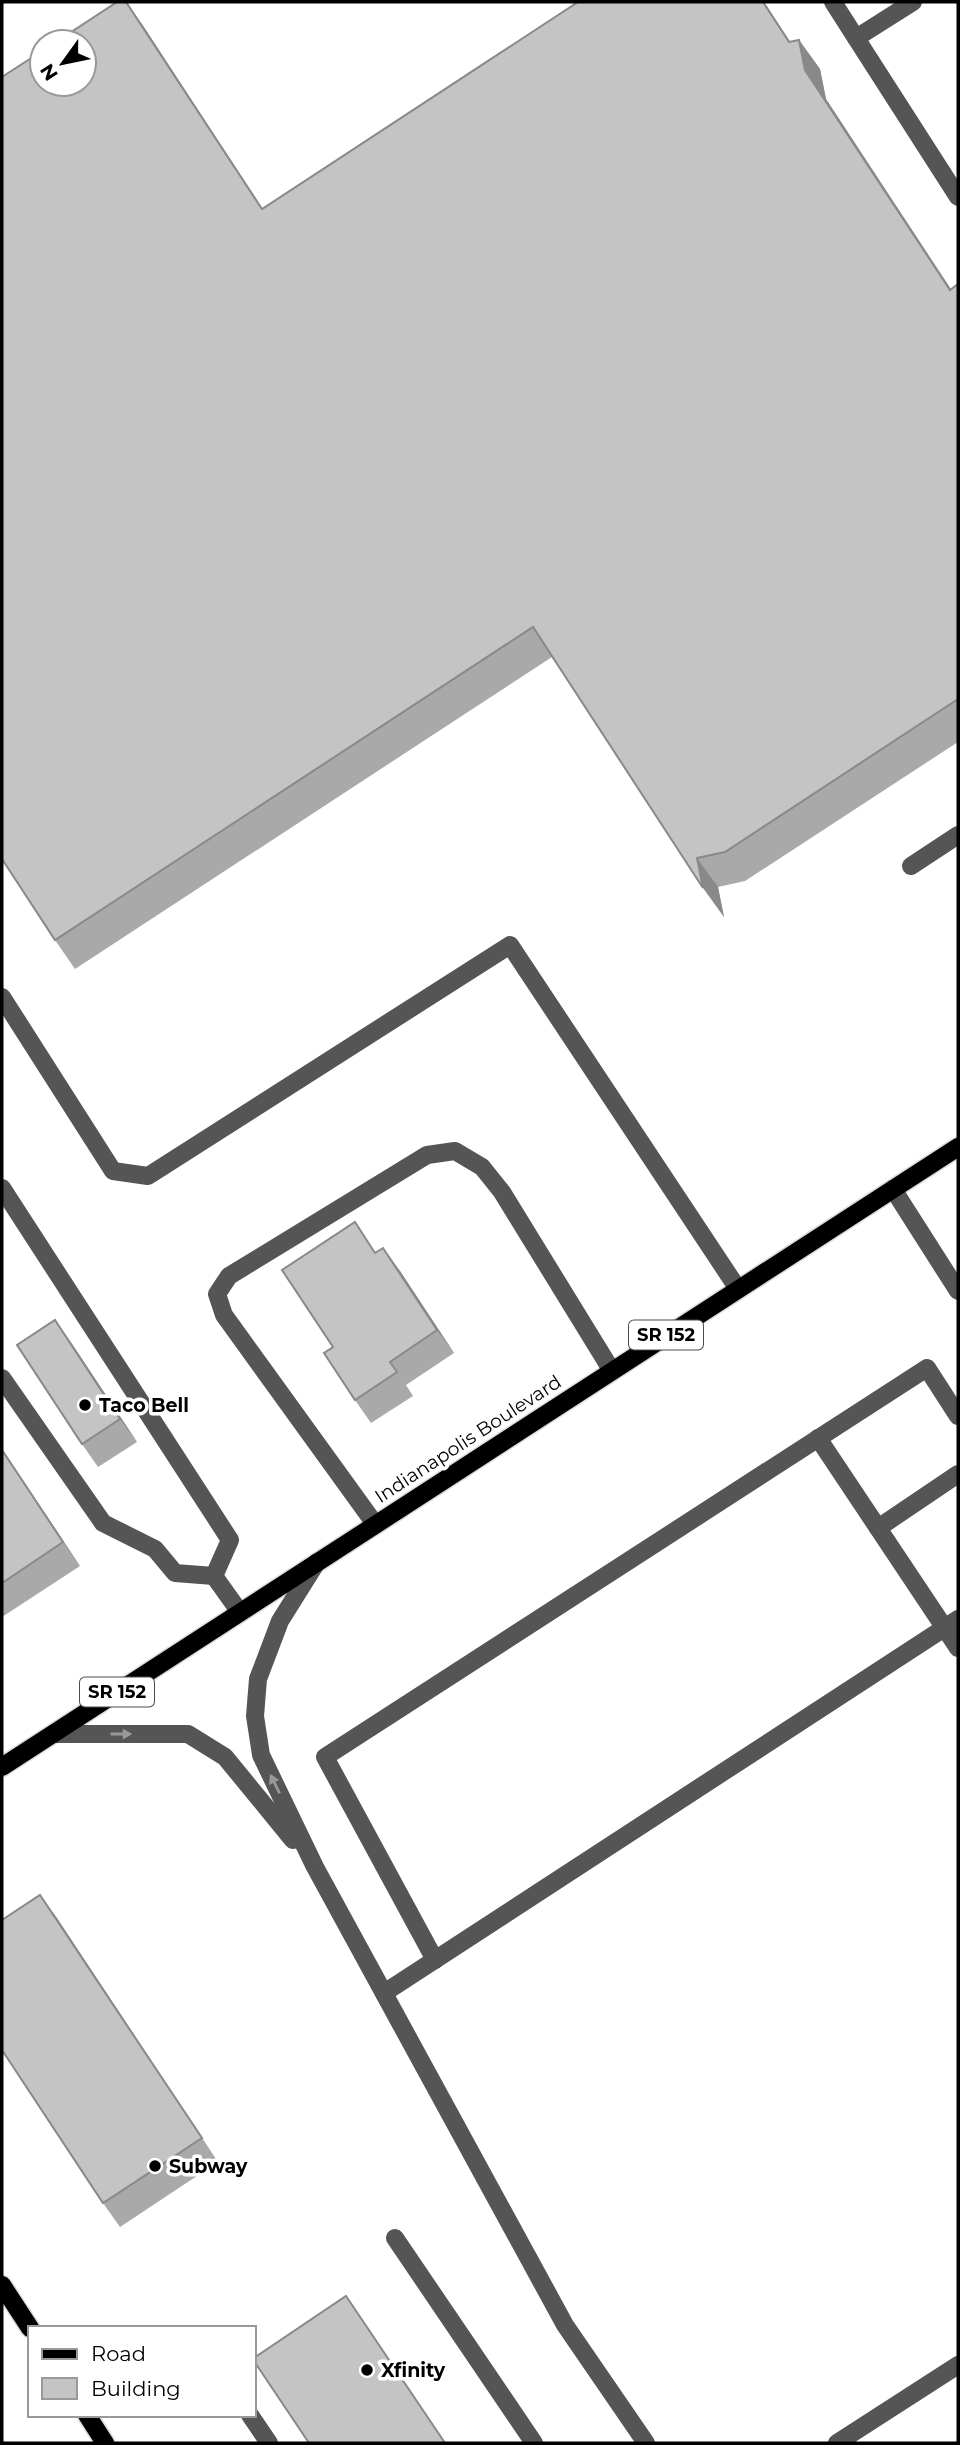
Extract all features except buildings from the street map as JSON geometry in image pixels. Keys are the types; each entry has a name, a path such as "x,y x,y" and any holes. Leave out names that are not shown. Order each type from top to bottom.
{"main road":[{"name":"Indianapolis Boulevard","path":"2,1767 958,1147"},
{"path":"2,2285 29,2326"},
{"path":"88,2417 105,2443"}],"lane":[{"path":"833,2 958,197"},
{"path":"856,38 913,2"},
{"path":"911,866 958,835"},
{"path":"2,998 113,1171 148,1176 510,945 738,1289"},
{"path":"375,1524 224,1315 217,1294 229,1276 427,1155 455,1151 482,1167 502,1192 612,1371"},
{"path":"2,1188 210,1505 230,1540 214,1576"},
{"path":"893,1189 958,1291"},
{"path":"435,1960 325,1758 927,1368 958,1416"},
{"path":"2,1378 103,1522 155,1549 175,1573 214,1576"},
{"path":"818,1438 878,1528 952,1623 958,1648"},
{"path":"878,1528 958,1474"},
{"path":"317,1562 280,1621 258,1679 255,1716 261,1755 315,1867 565,2325 646,2443"},
{"path":"214,1576 239,1611"},
{"path":"384,1993 952,1623"},
{"path":"53,1734 188,1734 225,1757 315,1867"},
{"path":"395,2238 534,2443"},
{"path":"837,2443 958,2365"},
{"path":"251,2417 269,2443"}],"place":[{"name":"Taco Bell","path":"85,1405"},
{"name":"Subway","path":"155,2166"},
{"name":"Xfinity","path":"367,2370"}]}
